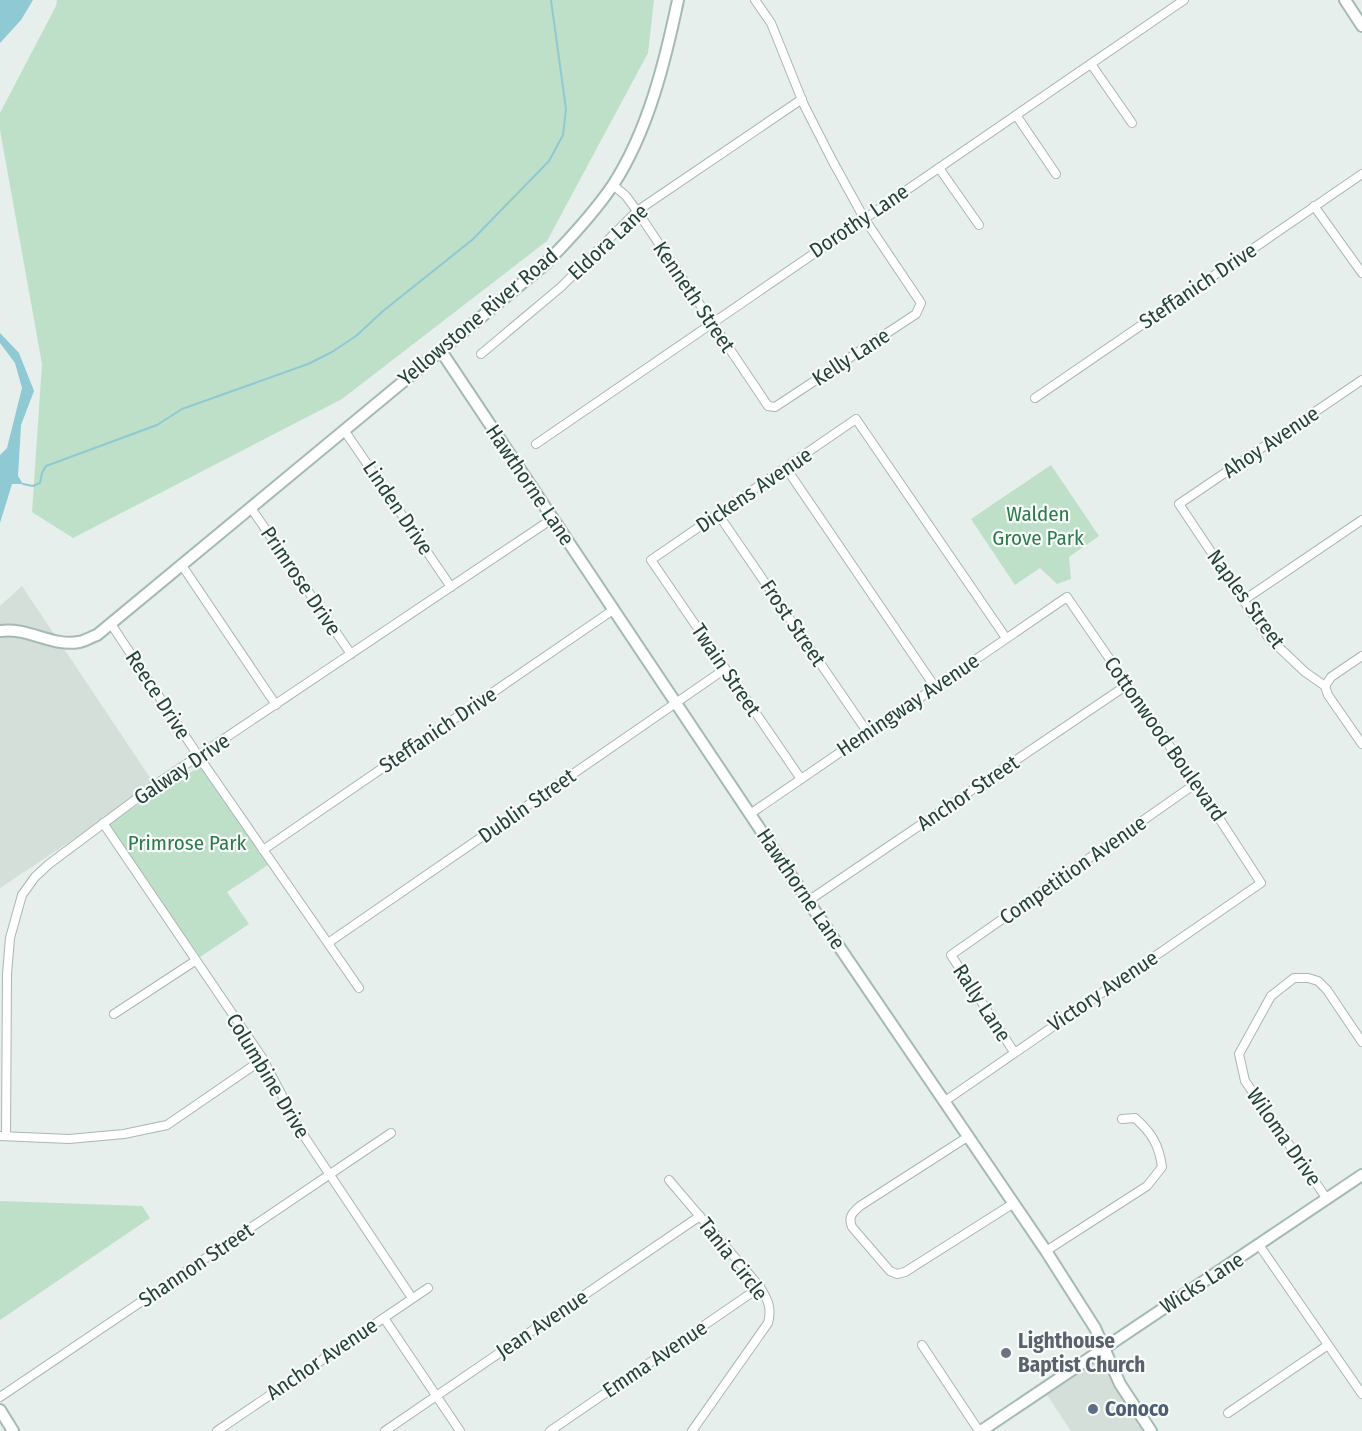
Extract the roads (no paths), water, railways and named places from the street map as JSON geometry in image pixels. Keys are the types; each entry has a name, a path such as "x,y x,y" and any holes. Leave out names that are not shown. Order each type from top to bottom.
{"street":[{"name":"Yellowstone River Road","path":"0,631 16,629 61,643 80,642 97,635 544,265 566,243 613,184 629,156 645,118 661,69 678,0"},
{"path":"755,0 771,23 802,99 864,218"},
{"name":"Dorothy Lane","path":"536,444 1184,0"},
{"path":"1345,0 1362,26"},
{"path":"1091,64 1132,123"},
{"name":"Eldora Lane","path":"481,354 561,286 637,211 802,99"},
{"path":"1017,115 1056,174"},
{"path":"939,168 979,225"},
{"name":"Steffanich Drive","path":"1035,398 1362,174"},
{"name":"Kenneth Street","path":"613,184 637,211 768,406 776,407"},
{"path":"1314,206 1362,273"},
{"name":"Kelly Lane","path":"776,407 916,314 921,303 864,218"},
{"name":"Hawthorne Lane","path":"441,351 808,901 1046,1251 1086,1312 1105,1347 1111,1367 1120,1384 1151,1431"},
{"name":"Ahoy Avenue","path":"1179,504 1362,380"},
{"name":"Dickens Avenue","path":"651,560 856,419 1006,638"},
{"name":"Linden Drive","path":"344,430 451,587"},
{"path":"786,468 935,687"},
{"name":"Naples Street","path":"1179,504 1268,637 1305,672 1325,686 1328,695 1362,744"},
{"name":"Primrose Drive","path":"251,508 351,654"},
{"name":"Frost Street","path":"718,514 868,733"},
{"name":"Galway Drive","path":"3,1135 10,938 22,895 35,877 155,785 552,519"},
{"path":"1244,600 1362,520"},
{"name":"Twain Street","path":"651,560 801,779"},
{"path":"181,564 276,705"},
{"name":"Hemingway Avenue","path":"750,814 1067,597"},
{"name":"Cottonwood Boulevard","path":"1067,597 1262,883"},
{"name":"Steffanich Drive","path":"263,850 613,610"},
{"name":"Reece Drive","path":"111,624 199,757 359,988"},
{"path":"1325,686 1331,677 1362,656"},
{"name":"Dublin Street","path":"328,943 725,669"},
{"name":"Anchor Street","path":"808,901 1127,685"},
{"name":"Competition Avenue","path":"951,955 1195,784"},
{"name":"Columbine Drive","path":"103,823 263,1059 300,1130 328,1176 412,1298"},
{"name":"Victory Avenue","path":"945,1101 1262,883"},
{"name":"Rally Lane","path":"951,955 1014,1052"},
{"path":"114,1014 195,961"},
{"name":"Wiloma Drive","path":"1327,1198 1245,1081 1239,1054 1271,996 1294,978 1318,981 1327,990 1362,1042"},
{"path":"3,1135 69,1139 124,1134 167,1125 263,1059"},
{"path":"1046,1251 1147,1186 1161,1167 1159,1149 1149,1131 1135,1118 1122,1119"},
{"name":"Shannon Street","path":"0,1396 391,1133"},
{"path":"969,1136 891,1185 851,1214 852,1227 890,1271 897,1274 905,1272 1014,1203"},
{"name":"Wicks Lane","path":"980,1431 1362,1175"},
{"name":"Tania Circle","path":"669,1180 760,1287 768,1299 771,1311 768,1323 693,1431"},
{"name":"Jean Avenue","path":"385,1431 700,1216"},
{"path":"1259,1245 1362,1394"},
{"name":"Emma Avenue","path":"550,1431 760,1287"},
{"name":"Anchor Avenue","path":"217,1431 428,1288"},
{"path":"384,1318 460,1431"},
{"path":"922,1345 980,1431"},
{"path":"1228,1413 1328,1345"},
{"path":"0,1410 13,1431"}],"water":[{"path":"0,0 33,0 21,20 0,43"},
{"path":"0,333 19,353 34,391 21,425 18,476 23,484 12,484 0,523 0,455 7,448 22,388 15,363 0,343"}],"waterway":[{"path":"23,484 33,486 40,483 46,466 157,425 182,409 308,364 332,352 356,336 383,311 472,240 549,161 563,135 566,109 551,0"}],"place":[{"name":"Lighthouse Baptist Church","path":"1006,1353"},
{"name":"Conoco","path":"1093,1409"}],"park label":[{"name":"Walden Grove Park","path":"1038,526"},
{"name":"Primrose Park","path":"187,843"}]}
